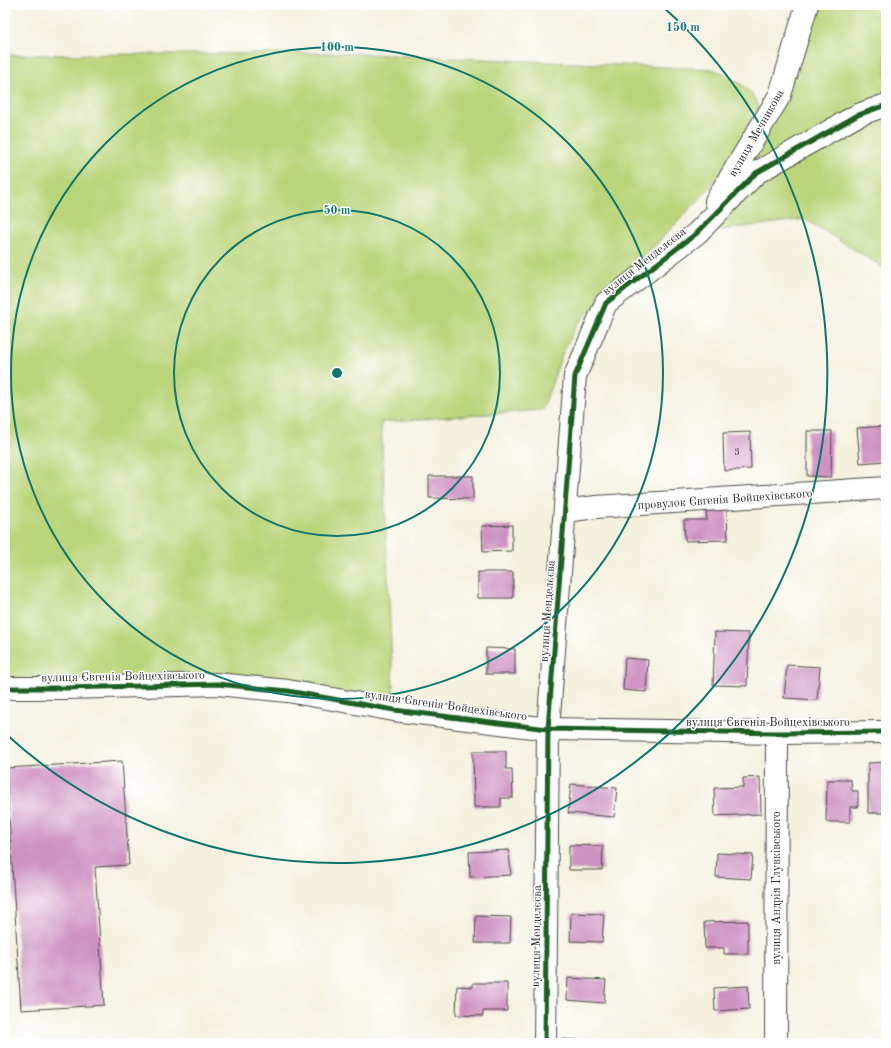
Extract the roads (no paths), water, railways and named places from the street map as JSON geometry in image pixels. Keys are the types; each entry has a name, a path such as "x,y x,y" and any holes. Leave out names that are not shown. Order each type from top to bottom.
{"street":[{"name":"вулиця Мечникова","path":"697,232 780,95 807,5"},
{"path":"697,232 756,173 858,115 886,105"},
{"name":"вулиця Менделєєва","path":"545,1043 548,729 575,376 606,303 697,232"},
{"name":"провулок Євгенія Войцехівського","path":"565,511 596,507 886,488"},
{"name":"вулиця Євгенія Войцехівського","path":"5,688 72,688 217,684 288,691 394,710 548,729 776,733 886,732"},
{"name":"вулиця Андрія Глувківського","path":"776,733 776,1043"}]}
